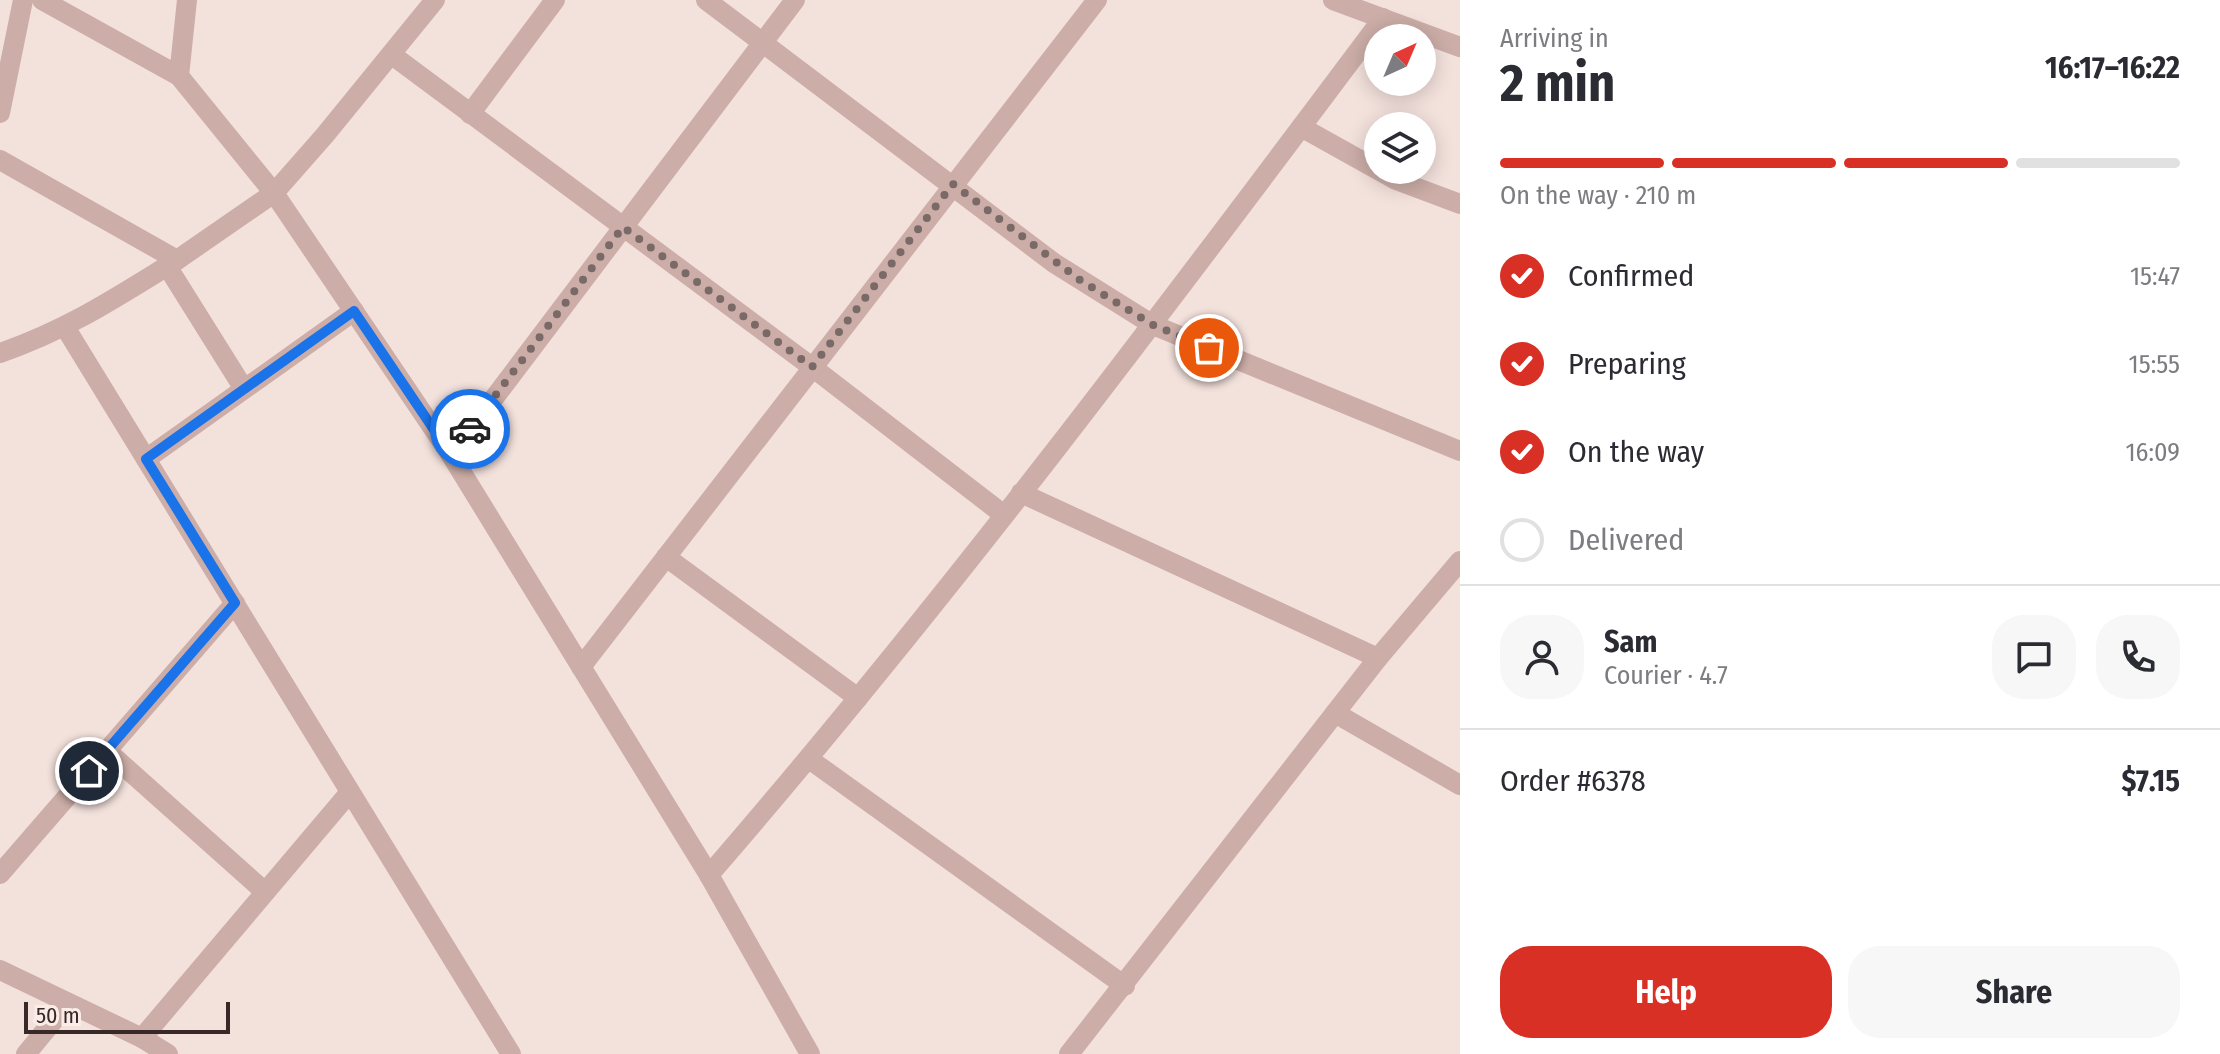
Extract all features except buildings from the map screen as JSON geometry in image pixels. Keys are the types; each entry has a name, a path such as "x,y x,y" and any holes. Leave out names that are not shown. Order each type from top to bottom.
{"street":[{"path":"0,113 23,0"},
{"path":"42,0 179,76 274,193 451,455 709,875 810,1054"},
{"path":"179,76 187,0"},
{"path":"0,353 65,327 172,263 274,193 435,0"},
{"path":"470,114 555,0"},
{"path":"706,0 1054,263 1153,325 1460,451"},
{"path":"451,455 795,0"},
{"path":"1333,0 1460,47"},
{"path":"581,667 1092,2"},
{"path":"709,875 809,759 1004,515 1153,325 1383,18"},
{"path":"392,55 812,367 1004,515"},
{"path":"1301,127 1396,180 1460,204"},
{"path":"0,160 172,263 244,389"},
{"path":"146,459 354,311"},
{"path":"65,327 511,1054"},
{"path":"1021,493 1378,658"},
{"path":"666,557 858,698"},
{"path":"1069,1054 1378,658 1460,561"},
{"path":"0,873 235,603"},
{"path":"1335,713 1460,785"},
{"path":"107,751 265,892"},
{"path":"809,759 1125,986"},
{"path":"142,1038 350,792"},
{"path":"0,970 142,1038 168,1054"},
{"path":"26,1054 68,1003"}],"way so far":[{"path":"470,429 623,227 812,367 953,184 1080,280 1153,325 1209,348"}],"route":[{"path":"89,771 235,603 146,459 354,311 451,455 470,429"}]}
